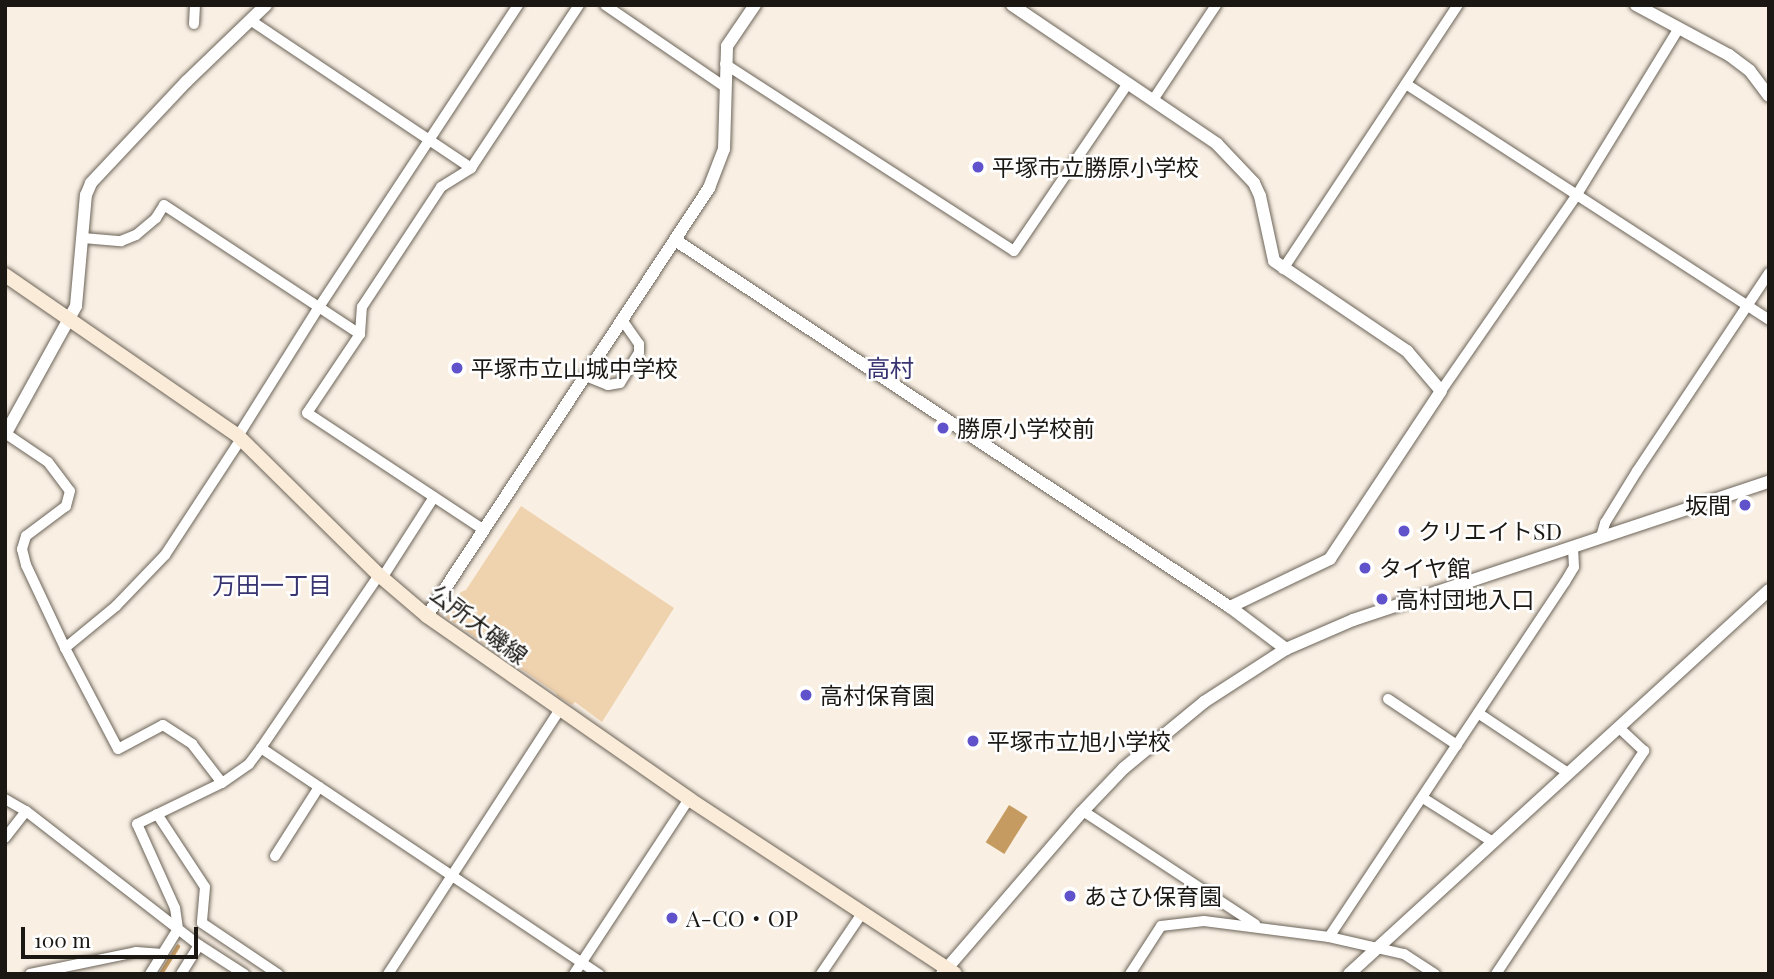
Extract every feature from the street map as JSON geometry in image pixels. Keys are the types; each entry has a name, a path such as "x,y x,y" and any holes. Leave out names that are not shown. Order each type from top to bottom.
{"main road":[{"name":"公所大磯線","path":"5,275 239,438 380,576 428,616 559,711 948,972"}],"street":[{"path":"194,24 195,5"},
{"path":"222,783 192,744 163,725 118,749 65,649 26,565 22,549 26,536 65,506 70,491 48,462 6,432 69,321 78,293 86,195 91,183 186,82 266,5"},
{"path":"65,649 116,606 165,555 319,307 431,141 518,5"},
{"path":"484,530 307,413 360,334 362,307 441,187 471,168 579,5"},
{"path":"605,5 725,87"},
{"path":"428,616 675,240 718,169 724,149 725,64 733,33 755,5"},
{"path":"1012,5 1217,144 1254,183 1260,196 1274,261 1407,351 1441,391"},
{"path":"1153,100 1216,5"},
{"path":"1283,269 1458,5"},
{"path":"1636,5 1750,71 1769,96"},
{"path":"250,20 471,168"},
{"path":"1230,607 1330,559 1441,391 1576,196 1679,28"},
{"path":"725,64 1014,251 1128,83"},
{"path":"1406,84 1769,320"},
{"path":"83,238 121,241 136,235 156,218 164,205 360,334"},
{"path":"675,240 1230,607 1286,649"},
{"path":"1601,537 1605,523 1637,471 1769,273"},
{"path":"586,376 608,385 620,383 639,352 639,344 622,320"},
{"path":"948,972 1083,811 1167,730 1286,649 1353,620 1769,482"},
{"path":"150,974 178,929 175,908 137,824 222,783 249,764 434,497"},
{"path":"1329,937 1574,567 1573,548"},
{"path":"1349,974 1769,590"},
{"path":"1388,699 1457,745"},
{"path":"388,974 559,711"},
{"path":"1478,713 1568,773"},
{"path":"1496,974 1644,751 1618,727"},
{"path":"261,748 599,974"},
{"path":"275,856 320,788"},
{"path":"1423,798 1493,842"},
{"path":"5,799 26,811 199,945 244,974"},
{"path":"574,974 689,799"},
{"path":"5,838 26,811"},
{"path":"1083,811 1258,927"},
{"path":"157,814 205,887 202,923 278,974"},
{"path":"821,974 861,915"},
{"path":"1130,974 1161,926 1204,921 1329,937 1405,954 1435,974"},
{"path":"181,974 199,945"},
{"path":"30,974 135,952 163,954"}],"shaded area":[{"path":"521,506 674,608 602,722 575,702 572,705 557,696 447,618 446,615 461,592 466,590"},
{"path":"1009,805 1028,817 1004,854 986,842"}],"waterway":[{"path":"161,974 178,947"}],"place":[{"name":"平塚市立勝原小学校","path":"978,167"},
{"name":"平塚市立山城中学校","path":"457,368"},
{"name":"勝原小学校前","path":"943,428"},
{"name":"坂間","path":"1745,505"},
{"name":"クリエイトSD","path":"1404,531"},
{"name":"タイヤ館","path":"1365,568"},
{"name":"高村団地入口","path":"1382,599"},
{"name":"高村保育園","path":"806,695"},
{"name":"平塚市立旭小学校","path":"973,741"},
{"name":"あさひ保育園","path":"1070,896"},
{"name":"A-CO・OP","path":"672,918"}],"district":[{"name":"高村","path":"890,368"},
{"name":"万田一丁目","path":"272,585"}]}
